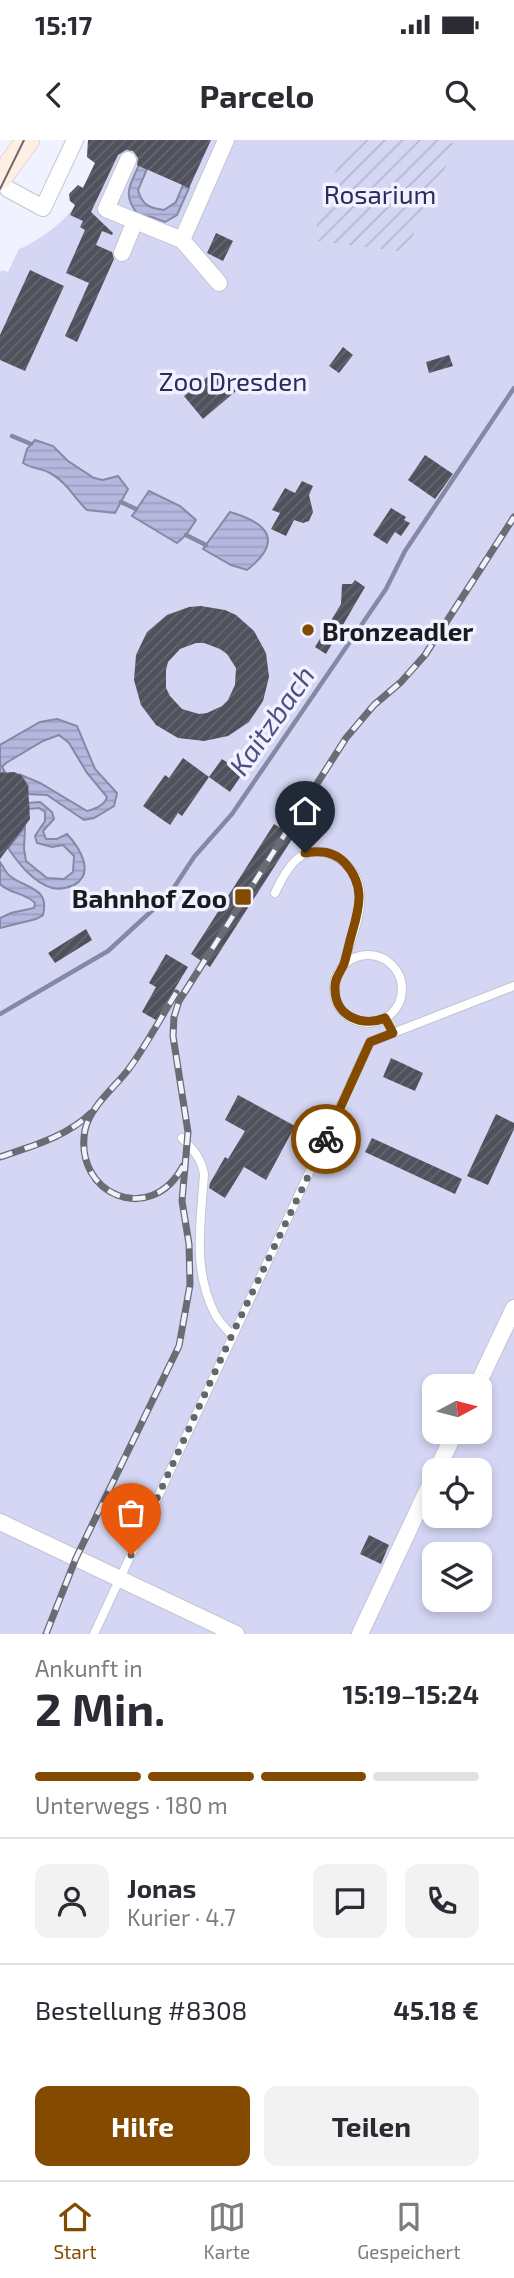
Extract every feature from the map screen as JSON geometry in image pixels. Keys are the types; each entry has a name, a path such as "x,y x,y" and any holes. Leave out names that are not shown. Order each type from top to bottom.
{"main road":[{"path":"3,182 12,140"},
{"path":"3,182 28,140"}],"street":[{"path":"3,182 43,208 75,140"},
{"path":"182,240 226,140"},
{"path":"128,160 100,207 182,240 219,283"},
{"path":"53,186 69,194"},
{"path":"122,253 135,221"},
{"path":"483,1374 514,1308"},
{"path":"360,1634 422,1502"},
{"path":"0,1522 236,1634"}],"lane":[{"path":"3,182 20,140"},
{"path":"275,893 285,872 305,853 317,850 341,859 359,885 360,905 343,966 337,976 334,988 336,1000 342,1010 359,1021 385,1018 399,1003 402,983 392,964 384,958 362,955 343,966"},
{"path":"94,1634 370,1042 514,986"},
{"path":"385,1018 393,1033"},
{"path":"306,1122 329,1133"},
{"path":"181,1138 196,1152 202,1162 204,1174 198,1252 206,1292 215,1315 232,1335"}],"green space":[{"name":"Zoo Dresden","path":"88,140 514,140 514,1634 0,1634 0,273 2,270 8,272 19,249 34,242 65,218 75,205 70,201 69,194 78,185 83,187 95,163 87,157"},
{"name":"Rosarium","path":"351,140 445,140 456,145 405,252 316,241 316,229 323,203"}],"shaded area":[{"path":"139,165 147,169 138,190 150,207 164,210 176,202 183,185 189,188 177,215 165,222 139,216 130,202 129,191"},
{"path":"35,440 53,446 68,461 94,478 103,480 118,476 128,489 115,513 87,510 56,477 23,463 27,449"},
{"path":"149,491 180,506 196,520 177,543 132,516"},
{"path":"230,512 254,522 267,534 265,550 247,570 231,565 203,549"},
{"path":"57,719 77,726 95,769 117,793 114,806 94,818 84,820 47,795 27,794 28,786 21,775 87,811 106,800 107,797 87,773 69,743 59,735 43,741 6,763 2,767 5,772 0,773 0,745 40,722"},
{"path":"40,802 52,812 54,819 43,831 46,839 57,839 67,834 83,860 85,867 81,880 69,887 55,889 45,885 22,866 8,848 25,827 26,861 47,878 64,879 73,872 74,856 63,845 52,847 37,843 35,836 45,821 45,812 39,808 29,809 28,803"},
{"path":"0,862 10,876 40,894 44,906 43,915 0,928 0,918 34,908 35,903 0,884"}],"building":[{"path":"88,140 211,140 189,188 137,165 138,158 133,151 126,150 118,155 91,212 113,233 112,235 102,231 96,245 112,252 114,259 77,342 65,336 89,283 66,273 85,230 80,227 83,221 70,215 75,205 70,201 69,194 78,185 83,188 95,163 87,157"},
{"path":"216,233 233,241 223,261 207,253"},
{"path":"30,270 64,286 25,371 0,360 0,335"},
{"path":"343,347 353,355 339,373 329,366"},
{"path":"449,355 453,366 429,373 426,362"},
{"path":"217,369 236,391 203,419 184,396"},
{"path":"425,455 453,474 435,499 408,480"},
{"path":"302,481 313,486 309,495 313,512 309,521 303,523 294,520 286,536 271,529 280,513 272,510 285,488 295,493"},
{"path":"391,508 406,517 404,520 410,523 401,536 395,532 387,544 373,535"},
{"path":"355,580 365,587 326,654 315,647 341,604 342,584 352,584"},
{"path":"189,607 225,610 236,615 254,631 266,653 269,677 263,701 249,722 228,736 204,741 178,738 156,725 141,705 134,680 136,655 147,632 167,615","holes":["204,643 227,654 236,668 235,685 222,706 199,714 182,709 170,696 166,688 166,670 168,662 180,649"]},
{"path":"183,758 209,777 182,816 178,813 170,825 143,806 165,775 169,778"},
{"path":"222,759 243,773 230,792 209,777"},
{"path":"14,772 21,775 28,786 30,819 0,859 0,773"},
{"path":"274,824 294,836 210,967 191,954"},
{"path":"86,929 92,940 55,963 48,953"},
{"path":"166,954 188,967 156,1020 142,1012 156,987 149,983"},
{"path":"391,1058 423,1073 415,1091 383,1077"},
{"path":"238,1095 295,1126 266,1180 244,1167 225,1198 209,1188 225,1157 228,1159 245,1131 225,1120"},
{"path":"496,1114 514,1123 514,1129 488,1185 467,1176"},
{"path":"372,1138 462,1179 455,1194 365,1152"},
{"path":"369,1535 389,1545 381,1564 360,1554"}],"waterway":[{"name":"Kaitzbach","path":"0,1014 108,951 169,895 194,857 232,814 386,589 405,551 514,388"},
{"path":"12,436 31,444"},
{"path":"121,502 136,509"},
{"path":"186,535 206,545"}],"tram line":[{"path":"0,189 24,140"}],"railway":[{"path":"46,1634 76,1558 179,1346 190,1285 189,1244 182,1201 188,1132 173,1036 174,1017 179,1001 346,738 374,705 401,682 425,655 514,517"},
{"path":"176,993 135,1061 92,1113 85,1130 84,1153 91,1172 102,1186 118,1195 135,1199 152,1195 169,1185 183,1166"},
{"path":"0,1157 60,1135 91,1113"}],"way so far":[{"path":"131,1555 326,1139"}],"place":[{"name":"Bronzeadler","path":"308,630"},
{"name":"Bahnhof Zoo","path":"243,897"}],"route":[{"path":"305,853 317,850 341,859 359,885 360,905 343,966 337,976 334,988 336,1000 342,1010 359,1021 368,1023 385,1018 393,1033 370,1042 326,1139"}]}
